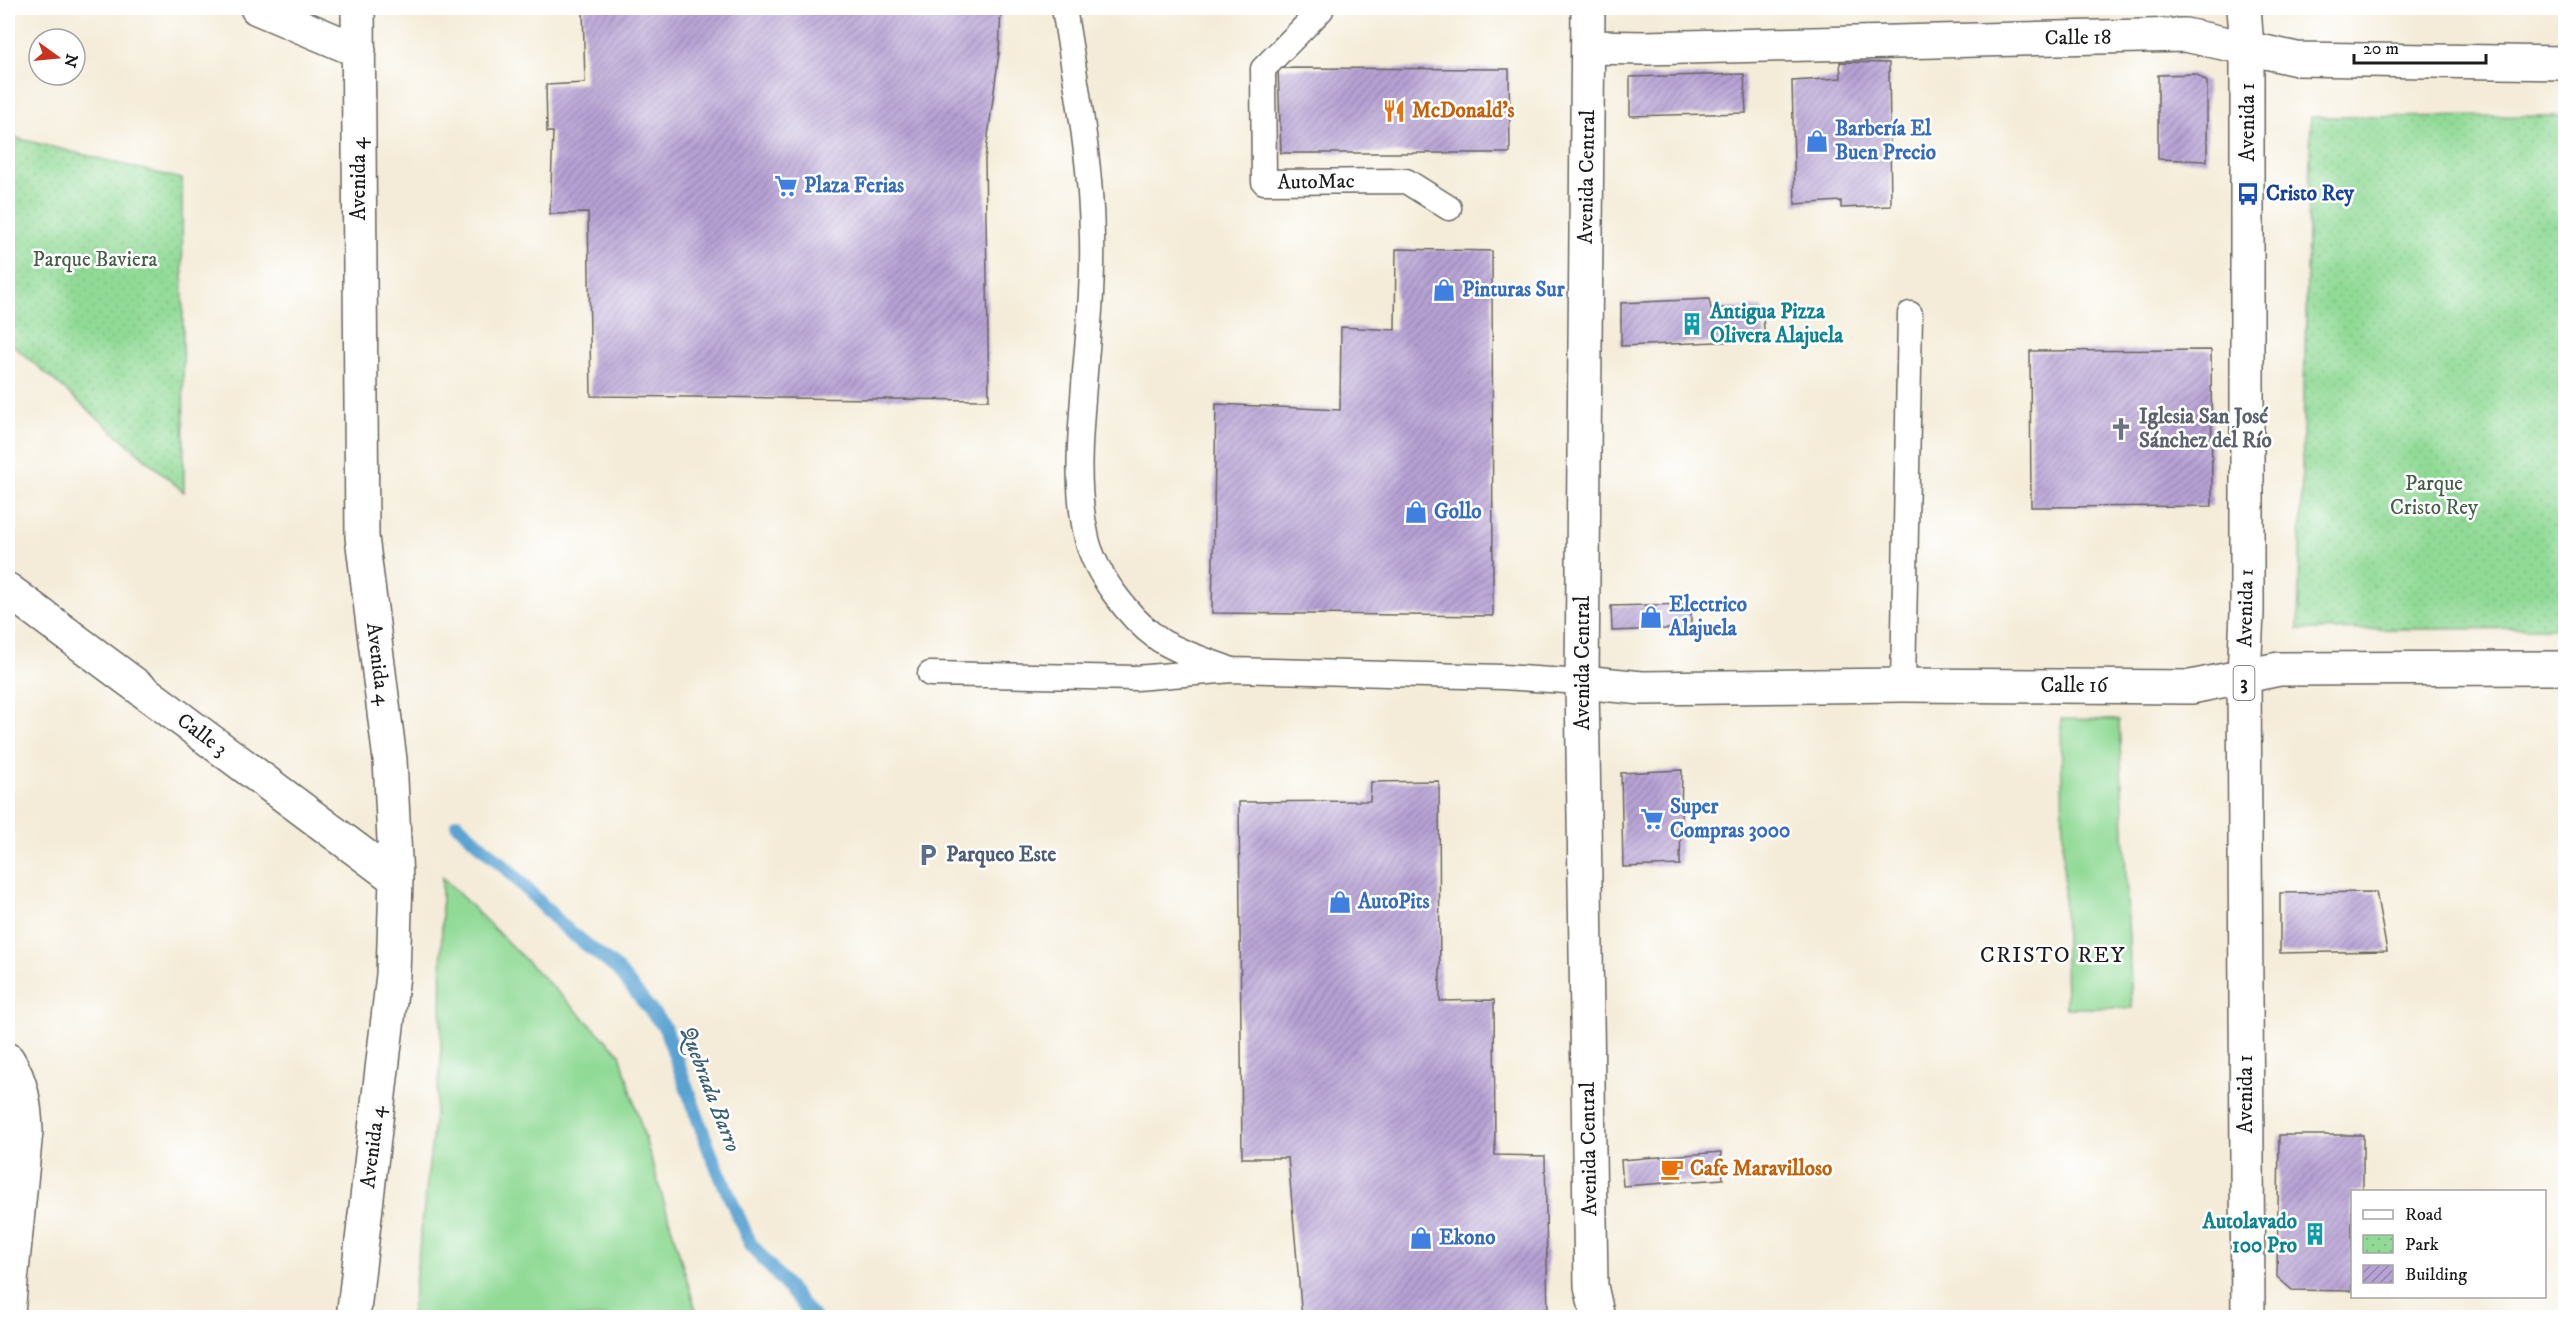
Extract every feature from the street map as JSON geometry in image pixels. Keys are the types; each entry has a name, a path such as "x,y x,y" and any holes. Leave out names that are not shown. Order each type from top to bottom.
{"street":[{"path":"257,8 359,51"},
{"name":"Avenida 4","path":"353,1317 393,975 396,879 390,760 362,537 358,8"},
{"name":"Avenida Central","path":"1588,8 1582,682 1592,1286 1598,1317"},
{"name":"Avenida 1","path":"2244,8 2247,48 2247,613 2244,675 2248,1317"},
{"name":"Calle 18","path":"1588,47 1645,48 2185,35 2298,58 2565,63"},
{"name":"Calle 3","path":"8,590 396,879"},
{"name":"Calle 16","path":"1582,682 1642,688 1903,685 2191,687 2279,669 2565,668"},
{"path":"8,1060 15,1072 25,1102 26,1131 8,1312"}],"lane":[{"path":"1064,8 1088,157 1092,236 1090,324 1079,447 1081,508 1088,542 1101,573 1120,600 1157,639 1232,670"},
{"name":"AutoMac","path":"1320,10 1263,69 1264,182 1406,181 1449,208"},
{"path":"1903,685 1910,314"},
{"path":"930,674 1136,678 1232,670 1503,677 1582,682"}],"green space":[{"name":"Parque Cristo Rey","path":"2565,116 2565,628 2298,630 2311,117"},
{"name":"Parque Baviera","path":"8,136 182,179 184,492 8,341"},
{"path":"2061,719 2119,720 2132,1008 2066,1008"},
{"path":"442,877 620,1054 698,1317 411,1317 441,1062"}],"building":[{"name":"Plaza Ferias","path":"583,8 1001,8 999,53 985,159 989,400 591,396 588,213 550,214 553,132 547,132 546,85 585,83"},
{"path":"1840,62 1889,63 1891,206 1841,208 1841,201 1795,204 1792,81 1841,78"},
{"name":"McDonald's","path":"1278,68 1509,69 1510,153 1281,153"},
{"path":"1744,74 1746,113 1630,116 1630,77"},
{"path":"2196,74 2207,82 2207,161 2158,159 2158,75"},
{"path":"1396,249 1492,251 1493,616 1212,613 1216,404 1340,410 1341,327 1395,330"},
{"name":"Antigua Pizza Olivera Alajuela","path":"1709,299 1711,309 1762,307 1765,340 1621,346 1621,303"},
{"name":"Iglesia San José Sánchez del Río","path":"2211,350 2212,506 2031,507 2030,351"},
{"name":"Electrico Alajuela","path":"1691,604 1691,628 1612,631 1611,606"},
{"name":"Super Compras 3000","path":"1682,770 1680,865 1623,867 1621,773"},
{"path":"1439,781 1440,1001 1494,1000 1495,1155 1545,1156 1548,1318 1302,1318 1288,1158 1242,1158 1239,802 1370,801 1371,782"},
{"path":"2376,892 2387,951 2280,953 2280,893"},
{"name":"Autolavado 100 Pro","path":"2279,1135 2363,1135 2363,1190 2351,1190 2351,1291 2292,1290 2277,1277"},
{"name":"Cafe Maravilloso","path":"1721,1152 1723,1179 1623,1186 1621,1160"}],"waterway":[{"name":"Quebrada Barro","path":"457,824 509,871 563,926 617,969 665,1028 710,1152 750,1243 814,1318"}],"place":[{"name":"McDonald's","path":"1394,111"},
{"name":"Barbería El Buen Precio","path":"1817,141"},
{"name":"Plaza Ferias","path":"786,186"},
{"name":"Cristo Rey","path":"2248,194"},
{"name":"Pinturas Sur","path":"1444,290"},
{"name":"Antigua Pizza Olivera Alajuela","path":"1692,324"},
{"name":"Iglesia San José Sánchez del Río","path":"2121,429"},
{"name":"Gollo","path":"1416,512"},
{"name":"Electrico Alajuela","path":"1651,617"},
{"name":"Super Compras 3000","path":"1652,819"},
{"name":"Parqueo Este","path":"928,855"},
{"name":"AutoPits","path":"1340,902"},
{"name":"Cafe Maravilloso","path":"1672,1169"},
{"name":"Autolavado 100 Pro","path":"2315,1234"},
{"name":"Ekono","path":"1421,1238"}],"district":[{"name":"CRISTO REY","path":"2053,955"}]}
